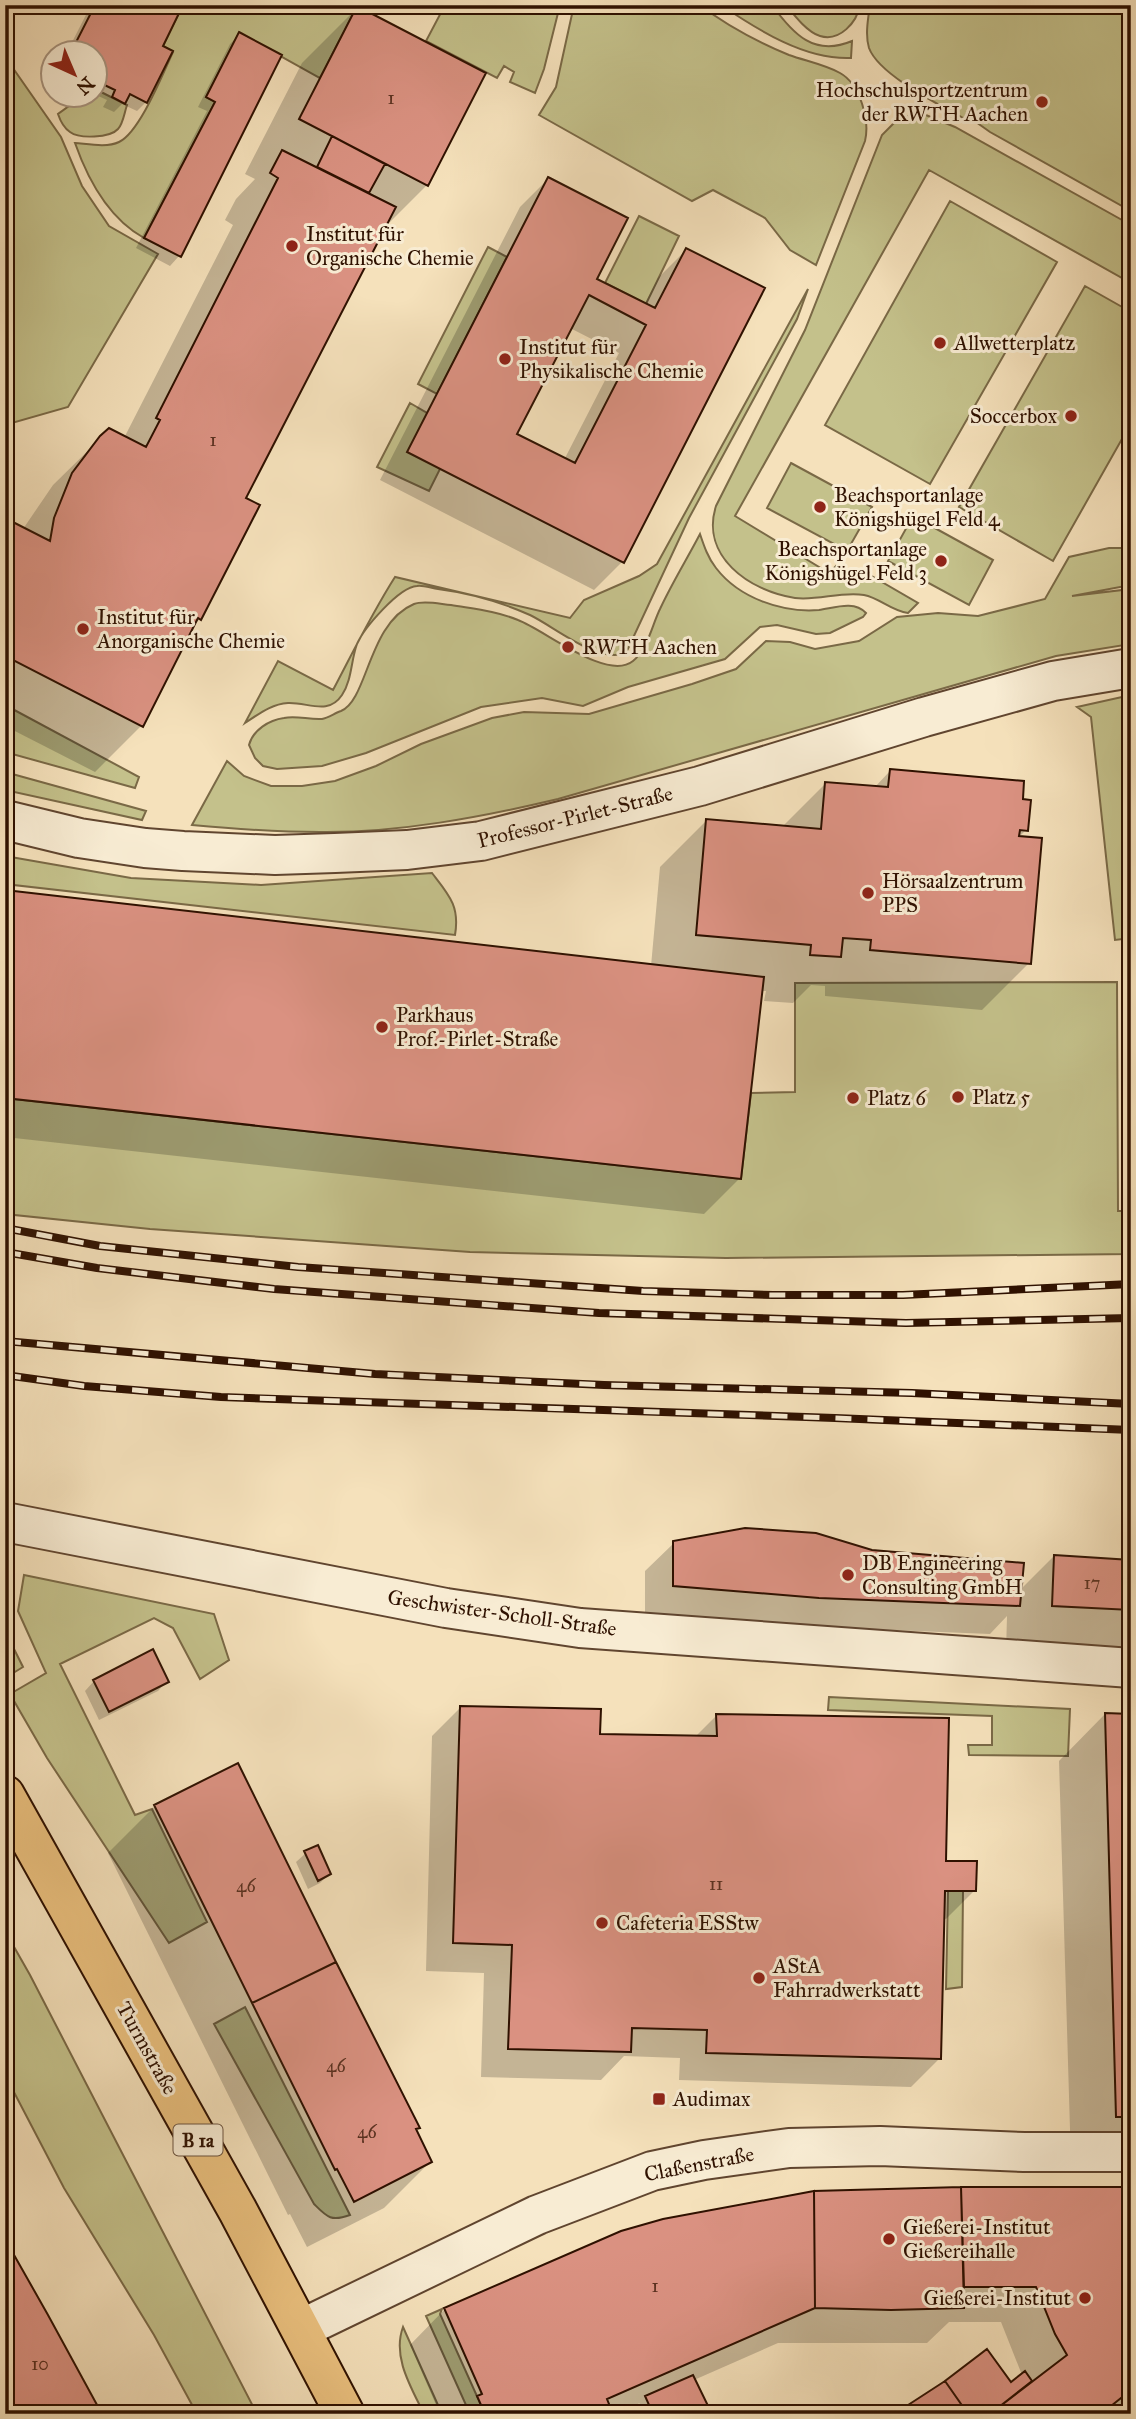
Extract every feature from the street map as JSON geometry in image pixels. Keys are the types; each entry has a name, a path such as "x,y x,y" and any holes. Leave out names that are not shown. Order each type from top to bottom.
{"main road":[{"name":"Turmstraße","path":"5,1795 238,2211 345,2414"}],"street":[{"name":"Professor-Pirlet-Straße","path":"5,820 79,838 196,852 275,855 395,851 481,841 700,786 924,717 1053,681 1131,668"},
{"name":"Geschwister-Scholl-Straße","path":"5,1522 446,1608 580,1628 1131,1668"},
{"name":"Claßenstraße","path":"301,2329 548,2210 652,2171 704,2160 789,2148 880,2146 1131,2152"}],"shaded area":[{"path":"183,5 367,5 365,10 357,6 320,78 239,33 206,97 215,102 144,238 120,220 101,197 86,171 75,143 114,144 135,127 173,52 163,46"},
{"path":"445,5 560,5 535,93 510,82 514,72 504,66 497,78 426,41"},
{"path":"574,5 700,5 754,39 789,55 834,70 847,78 858,94 865,113 865,141 816,265 790,250 765,218 713,190 692,201 539,115 556,87"},
{"path":"721,5 772,5 788,25 806,40 826,46 852,41 851,58 799,49 750,24"},
{"path":"786,5 860,5 855,18 846,29 827,37 810,31"},
{"name":"Hochschulsportzentrum der RWTH Aachen","path":"870,5 1131,5 1131,211 990,132 966,115 965,119 897,79 875,58 869,48 867,32"},
{"path":"15,71 38,104 38,108 41,108 61,137 82,186 109,226 158,254 68,407 5,425 5,86"},
{"path":"108,96 127,105 120,127 114,132 94,136 80,136 70,132 62,124 58,114 66,108 108,108"},
{"path":"921,113 955,127 1131,225 1131,283 929,170 735,516 829,573 836,566 861,580 868,574 918,603 908,613 864,595 847,594 804,599 778,594 746,579 732,568 722,555 715,540 713,524 716,506 805,330 882,135 898,119"},
{"name":"Allwetterplatz","path":"950,201 1057,262 930,484 825,425"},
{"path":"639,216 679,236 646,304 605,283"},
{"path":"488,247 507,257 437,394 418,384"},
{"path":"1085,286 1131,312 1131,423 1053,561 959,507"},
{"path":"808,289 797,319 689,518 626,653 615,655 590,649 530,615 496,602 417,586 401,593 367,628 357,644 345,689 336,701 324,706 295,703 276,705 245,723 278,661 333,690 355,647 395,577 570,618 584,600 639,576 657,564"},
{"path":"410,403 427,413 440,469 429,491 377,467"},
{"name":"Beachsportanlage Königshügel Feld 4","path":"791,463 872,507 847,551 767,508"},
{"name":"Beachsportanlage Königshügel Feld 3","path":"913,516 993,560 969,605 888,561"},
{"path":"700,534 708,556 716,568 737,588 749,595 791,609 819,610 850,606 866,613 830,633 816,634 777,625 760,627 725,659 628,687 583,706 542,698 481,707 366,753 322,766 277,769 263,766 255,758 249,745 258,730 267,723 289,717 327,718 350,704 387,627 399,614 414,604 427,602 501,614 530,625 592,660 622,666 633,661 646,643 657,615"},
{"path":"1109,548 1126,548 1131,556 1131,585 1072,596 1131,589 1131,644 1056,656 558,799 500,812 410,827 350,832 272,831 192,825 227,761 244,776 271,786 302,786 335,781 376,766 421,744 492,718 524,712 589,714 692,684 736,669 766,641 790,642 815,649 859,641 897,617 938,613 978,616 1045,599 1069,557"},
{"path":"1131,695 1131,938 1115,940 1091,717 1077,707"},
{"path":"5,705 139,777 135,788 5,752"},
{"path":"5,772 146,811 142,820 5,790"},
{"path":"5,856 131,878 261,885 432,873 452,901 456,916 455,935 5,884"},
{"path":"1117,982 1118,1211 1131,1211 1131,1254 726,1258 470,1252 150,1229 5,1214 5,1098 741,1179 751,1093 795,1092 795,983"},
{"path":"24,1575 214,1614 229,1660 200,1679 173,1628 154,1618 60,1664 135,1815 152,1809 207,1922 169,1943 47,1758 10,1694 46,1673 18,1611"},
{"path":"5,1631 23,1667 5,1678"},
{"path":"829,1697 1070,1709 1068,1756 969,1755 968,1745 992,1745 992,1716 828,1710"},
{"path":"948,1891 963,1891 962,1987 946,1989"},
{"path":"5,1931 257,2414 197,2414 154,2335 64,2188 5,2075"},
{"path":"245,2007 350,2215 330,2217 314,2204 214,2024"},
{"path":"442,2309 440,2314 485,2414 470,2414 426,2316"},
{"path":"403,2327 442,2414 424,2414 404,2372 400,2349"}],"building":[{"path":"95,5 183,5 163,46 173,51 147,103 130,94 125,104 112,97 115,90 108,87 108,38 78,38"},
{"path":"357,6 486,73 428,186 299,119"},
{"path":"239,32 282,55 181,257 144,238 215,102 206,97"},
{"path":"332,136 385,164 369,193 317,167"},
{"path":"282,150 396,207 246,498 260,505 201,620 198,618 143,727 5,656 5,518 50,541 54,518 72,473 100,436 109,428 146,447 160,420 156,418 278,178 270,173"},
{"name":"Institut für Physikalische Chemie","path":"548,177 628,218 597,279 655,308 686,248 765,288 624,563 407,452","holes":["589,295 646,325 575,463 517,434"]},
{"name":"Hörsaalzentrum PPS","path":"890,769 1024,781 1023,799 1031,800 1028,831 1020,830 1019,836 1042,838 1031,964 870,950 871,940 843,938 841,957 810,955 811,945 696,935 706,819 821,829 825,782 888,787"},
{"name":"Parkhaus Prof.-Pirlet-Straße","path":"5,890 764,977 741,1179 5,1098"},
{"name":"DB Engineering Consulting GmbH","path":"745,1528 816,1533 872,1550 1024,1563 1020,1606 819,1598 673,1586 673,1541"},
{"path":"1054,1555 1131,1560 1131,1610 1052,1606"},
{"path":"153,1649 169,1682 109,1712 93,1680"},
{"path":"460,1706 601,1709 600,1734 717,1736 716,1714 949,1718 946,1861 977,1861 976,1891 945,1891 941,2059 706,2053 707,2030 632,2028 631,2052 508,2049 512,1945 453,1943"},
{"path":"1105,1713 1131,1714 1131,2117 1116,2117"},
{"path":"238,1763 336,1962 252,2003 154,1805"},
{"path":"318,1845 331,1874 318,1881 304,1851"},
{"path":"336,1962 420,2128 416,2129 432,2162 354,2202 337,2169 335,2170 252,2003"},
{"name":"Gießerei-Institut Gießereihalle","path":"961,2187 964,2308 815,2308 814,2191"},
{"name":"Gießerei-Institut","path":"961,2187 1131,2187 1131,2390 1101,2414 990,2414 1067,2355 1055,2334 1036,2287 964,2287"},
{"path":"814,2191 815,2308 607,2399 613,2414 485,2414 477,2396 482,2394 444,2308 621,2231 663,2219"},
{"path":"5,2239 48,2315 102,2414 5,2414"},
{"path":"987,2349 1011,2382 1025,2371 1032,2381 990,2414 968,2414 945,2381"},
{"path":"693,2375 712,2414 653,2414 645,2396"},
{"path":"945,2381 968,2414 896,2414 905,2407"}],"railway":[{"path":"5,1228 100,1246 298,1267 643,1291 903,1295 1131,1284"},
{"path":"5,1252 97,1268 274,1289 599,1313 906,1323 1131,1318"},
{"path":"5,1341 375,1374 604,1385 912,1393 1131,1404"},
{"path":"5,1375 84,1386 221,1397 1131,1430"}],"place":[{"name":"Hochschulsportzentrum der RWTH Aachen","path":"1042,102"},
{"name":"Institut für Organische Chemie","path":"292,246"},
{"name":"Allwetterplatz","path":"940,343"},
{"name":"Institut für Physikalische Chemie","path":"505,359"},
{"name":"Soccerbox","path":"1071,416"},
{"name":"Beachsportanlage Königshügel Feld 4","path":"820,507"},
{"name":"Beachsportanlage Königshügel Feld 3","path":"941,561"},
{"name":"Institut für Anorganische Chemie","path":"83,629"},
{"name":"RWTH Aachen","path":"568,647"},
{"name":"Hörsaalzentrum PPS","path":"868,893"},
{"name":"Parkhaus Prof.-Pirlet-Straße","path":"382,1027"},
{"name":"Platz 5","path":"958,1097"},
{"name":"Platz 6","path":"853,1098"},
{"name":"DB Engineering Consulting GmbH","path":"848,1575"},
{"name":"Cafeteria ESStw","path":"602,1923"},
{"name":"AStA Fahrradwerkstatt","path":"759,1978"},
{"name":"Audimax","path":"659,2099"},
{"name":"Gießerei-Institut Gießereihalle","path":"889,2239"},
{"name":"Gießerei-Institut","path":"1085,2298"}]}
